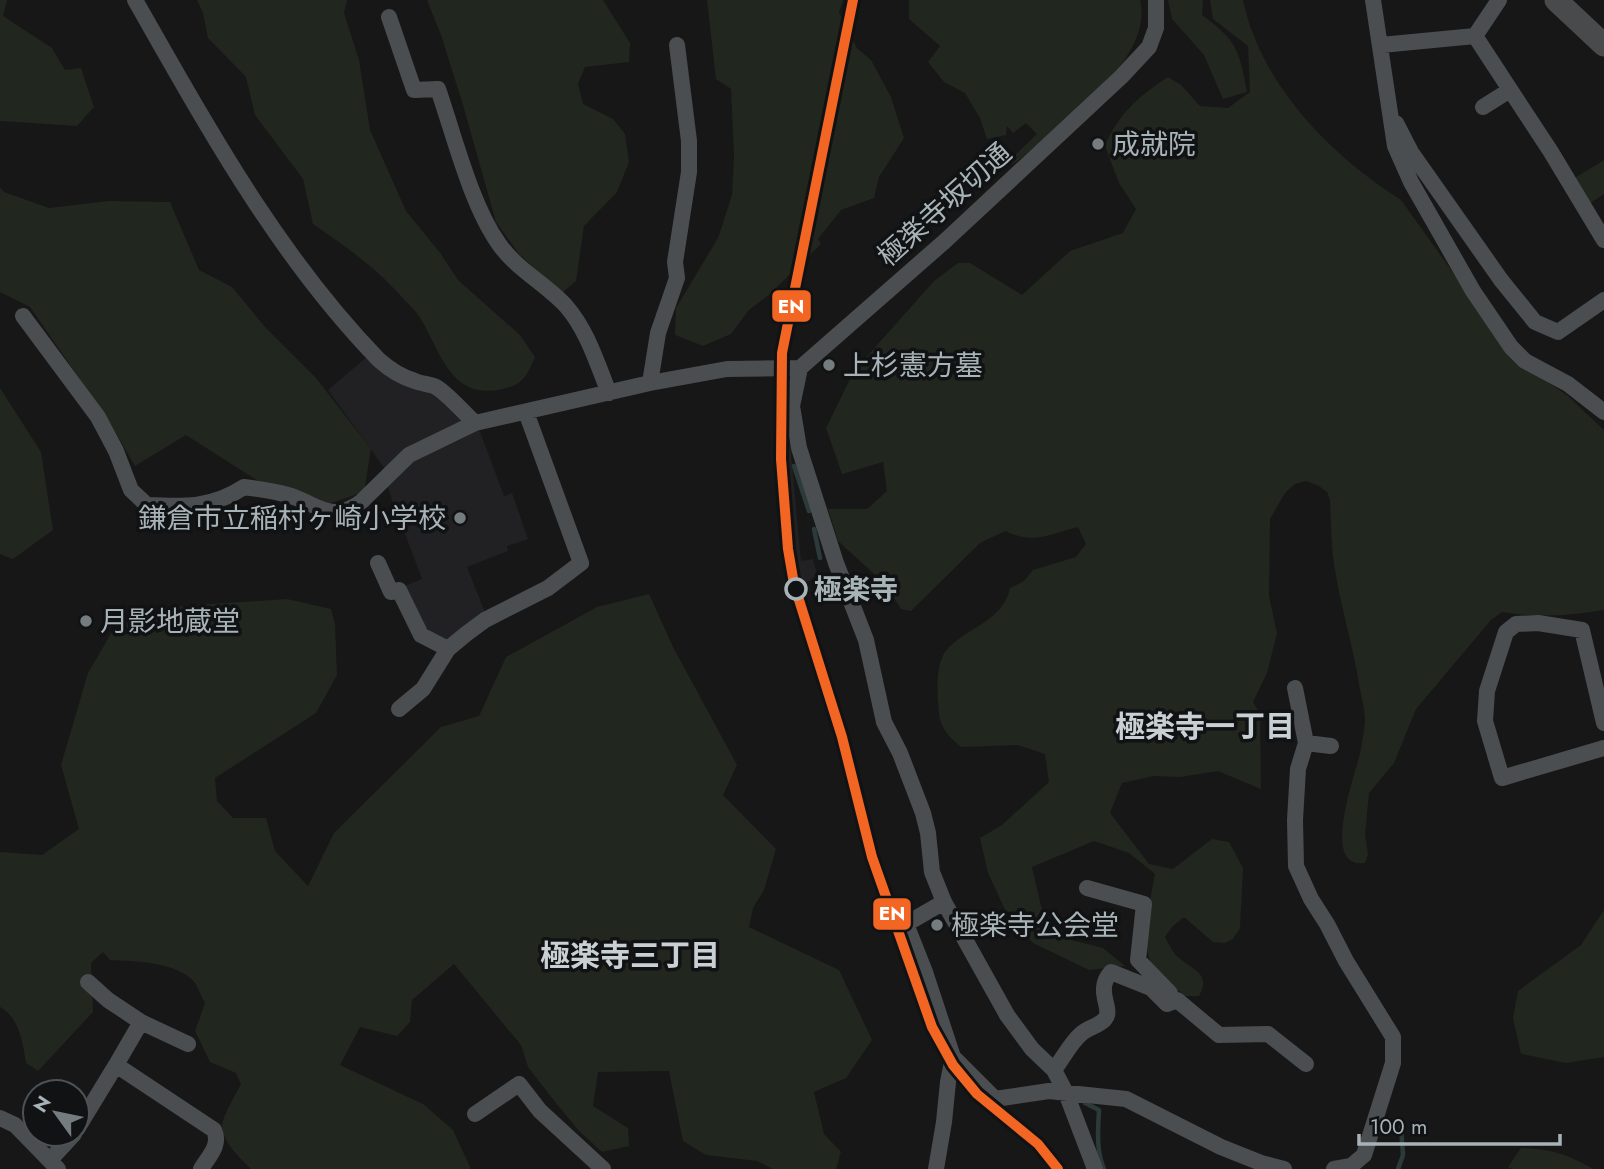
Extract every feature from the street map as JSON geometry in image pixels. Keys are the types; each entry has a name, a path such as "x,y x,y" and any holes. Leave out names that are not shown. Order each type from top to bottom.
{"highway":[{"path":"1556,0 1604,45"}],"street":[{"path":"135,0 230,166 280,239 340,315 381,362 394,372 436,387 475,423"},
{"name":"極楽寺坂切通","path":"796,367 945,241 1121,77 1149,47 1156,28 1156,0"},
{"path":"1373,0 1395,146 1411,182 1491,321 1511,347 1525,361 1568,384 1604,412"},
{"path":"1475,36 1499,0"},
{"path":"389,16 414,90 438,89 466,173 486,222 500,246 567,307 590,345 608,393"},
{"path":"1381,45 1475,36"},
{"path":"1475,36 1604,240"},
{"path":"650,383 658,333 677,278 675,262 689,172 689,141 677,45"},
{"path":"1483,107 1510,90"},
{"path":"1392,115 1411,152 1501,279 1535,322 1558,332 1604,300"},
{"path":"23,316 98,417 116,451 131,491 147,505 191,507 228,498 244,487 289,495 320,510 338,513 361,502 409,455 475,423 650,383 727,369 796,367 792,407 799,448 836,563 866,640 884,722 900,753 923,813 932,872 944,902 1007,1015 1032,1048 1054,1070 1066,1093 1095,1169"},
{"path":"399,709 423,689 449,649 485,620 548,588 581,563 526,412"},
{"path":"378,563 391,592 399,590 421,635 449,649"},
{"path":"1604,723 1582,630 1538,623 1516,624 1506,632 1487,691 1485,721 1503,778 1604,748"},
{"path":"1296,688 1306,743 1298,769 1294,820 1296,866 1346,961 1393,1037 1393,1063 1364,1155 1351,1166 1334,1169"},
{"path":"1306,743 1331,746"},
{"path":"1087,888 1144,904 1138,960 1177,1000 1219,1035 1268,1034 1306,1064"},
{"path":"944,902 906,924 953,1057 995,1098 1049,1091 1126,1099 1221,1147 1284,1169"},
{"path":"1054,1070 1080,1034 1105,1020 1108,1012 1103,994 1105,979 1111,972 1151,988 1167,1004 1177,1000"},
{"path":"88,982 108,1000 141,1022 188,1044"},
{"path":"91,1106 141,1022"},
{"path":"936,1169 953,1057"},
{"path":"116,1065 214,1130 218,1137 217,1144 201,1169"},
{"path":"475,1114 519,1084 540,1111 603,1169"},
{"path":"0,1118 15,1125 54,1165 65,1148"}],"shaded area":[{"path":"0,0 7,0 3,16 52,48 65,70 81,68 94,107 77,126 0,121"},
{"path":"197,0 347,0 344,13 359,60 370,130 406,211 458,280 520,335 535,357 522,380 498,390 481,390 457,379 440,356 413,308 370,266 313,224 303,179 255,115 246,77 208,38 203,13"},
{"path":"427,0 603,0 630,43 629,62 585,67 578,84 583,104 613,119 625,134 629,162 617,192 584,226 576,281 562,293 519,254 496,222 463,105"},
{"path":"707,0 843,0 839,12 857,48 871,60 891,97 904,138 879,177 874,198 841,210 818,239 821,244 770,294 749,310 731,334 703,346 675,335 676,308 718,238 732,195 734,155 731,89 716,79"},
{"path":"909,0 1140,0 1141,22 1133,45 1120,67 1101,88 1022,158 1013,164 1005,165 1037,134 1026,123 1013,133 1007,126 1006,135 987,139 980,118 965,93 944,82 928,62 940,46 909,19"},
{"path":"1168,0 1203,0 1202,15 1223,32 1235,47 1242,65 1247,92 1223,99 1204,55 1172,19"},
{"path":"1210,0 1243,0 1265,61 1302,115 1349,162 1401,200 1515,359 1568,396 1604,430 1604,610 1553,616 1502,612 1491,620 1416,709 1394,763 1369,793 1365,835 1368,854 1365,863 1351,861 1344,852 1342,837 1365,716 1335,570 1330,500 1327,492 1306,481 1295,484 1285,493 1270,519 1269,596 1277,633 1267,673 1253,702 1260,714 1261,789 1218,771 1180,777 1154,776 1122,783 1110,813 1149,864 1173,869 1212,839 1229,842 1243,868 1240,928 1233,939 1225,943 1213,942 1184,917 1165,937 1176,955 1202,977 1199,996 1184,996 1152,964 1147,934 1155,874 1129,853 1094,841 1032,867 1041,906 1056,936 1103,948 1125,966 1089,970 1033,943 1007,914 988,873 980,838 1002,825 1049,782 1045,754 1018,745 961,747 946,731 939,715 938,675 945,652 991,617 1006,600 1010,588 1024,581 1033,570 1076,557 1086,544 1078,527 1034,538 1005,531 980,543 911,611 901,609 885,584 838,541 828,509 867,509 887,491 883,462 842,474 826,428 854,371 934,281 958,263 970,263 1022,295 1070,251 1123,233 1136,209 1119,183 1105,146 1123,115 1148,91 1168,77 1181,85 1200,106 1228,108 1250,92 1248,46 1213,19"},
{"path":"1604,160 1604,194 1589,204 1573,179"},
{"path":"0,187 4,192 49,208 109,201 170,202 199,270 232,287 265,327 316,378 371,449 364,492 328,504 261,483 186,435 135,466 108,420 30,307 0,292"},
{"path":"787,306 795,308 785,358 783,411 791,454 801,561 813,559 818,578 797,585 807,623 803,624 789,573 777,464 777,380"},
{"name":"鎌倉市立稲村ヶ崎小学校","path":"369,355 433,391 465,420 385,469 328,390"},
{"path":"0,388 41,452 53,530 13,559 0,554"},
{"name":"鎌倉市立稲村ヶ崎小学校","path":"479,429 504,496 512,493 528,539 507,546 508,551 467,567 486,615 445,644 425,635 402,587 422,579 387,486 413,461"},
{"path":"649,594 673,647 737,765 723,795 776,849 764,890 753,908 749,927 839,970 872,1040 846,1078 814,1092 824,1134 841,1152 836,1169 773,1169 757,1161 706,1155 683,1141 669,1071 598,1072 593,1106 628,1128 629,1146 602,1152 579,1131 552,1098 528,1067 521,1045 454,964 412,1000 410,1022 397,1036 360,1027 340,1065 423,1104 453,1130 471,1169 251,1169 229,1144 222,1126 241,1084 236,1073 210,1062 195,1031 205,1003 195,983 188,976 167,967 110,960 103,952 91,963 93,1012 38,1071 26,1063 16,1024 0,1007 0,852 42,855 79,829 61,765 88,673 116,625 182,606 287,599 331,609 335,624 337,675 316,713 215,778 217,801 233,818 266,818 275,851 308,886 334,833 441,727 479,716 506,657 597,607"},
{"path":"1604,910 1604,1057 1566,1063 1521,1054 1513,1018 1518,991 1581,945"},
{"path":"1521,1148 1558,1153 1593,1169 1508,1167"}],"waterway":[{"path":"794,466 809,511"},
{"path":"814,529 820,558"},
{"path":"1085,1103 1099,1110 1099,1147 1104,1169"},
{"path":"1398,1169 1403,1155 1401,1127"}],"transit line":[{"name":"EN","path":"853,0 782,353 781,459 788,549 794,584 842,737 872,857 932,1027 953,1065 977,1094 1038,1144 1058,1169"}],"place":[{"name":"成就院","path":"1098,144"},
{"name":"上杉憲方墓","path":"829,365"},
{"name":"鎌倉市立稲村ヶ崎小学校","path":"460,518"},
{"name":"極楽寺","path":"796,589"},
{"name":"月影地蔵堂","path":"86,621"},
{"name":"極楽寺公会堂","path":"937,925"}],"district":[{"name":"極楽寺一丁目","path":"1205,727"},
{"name":"極楽寺三丁目","path":"630,956"}]}
